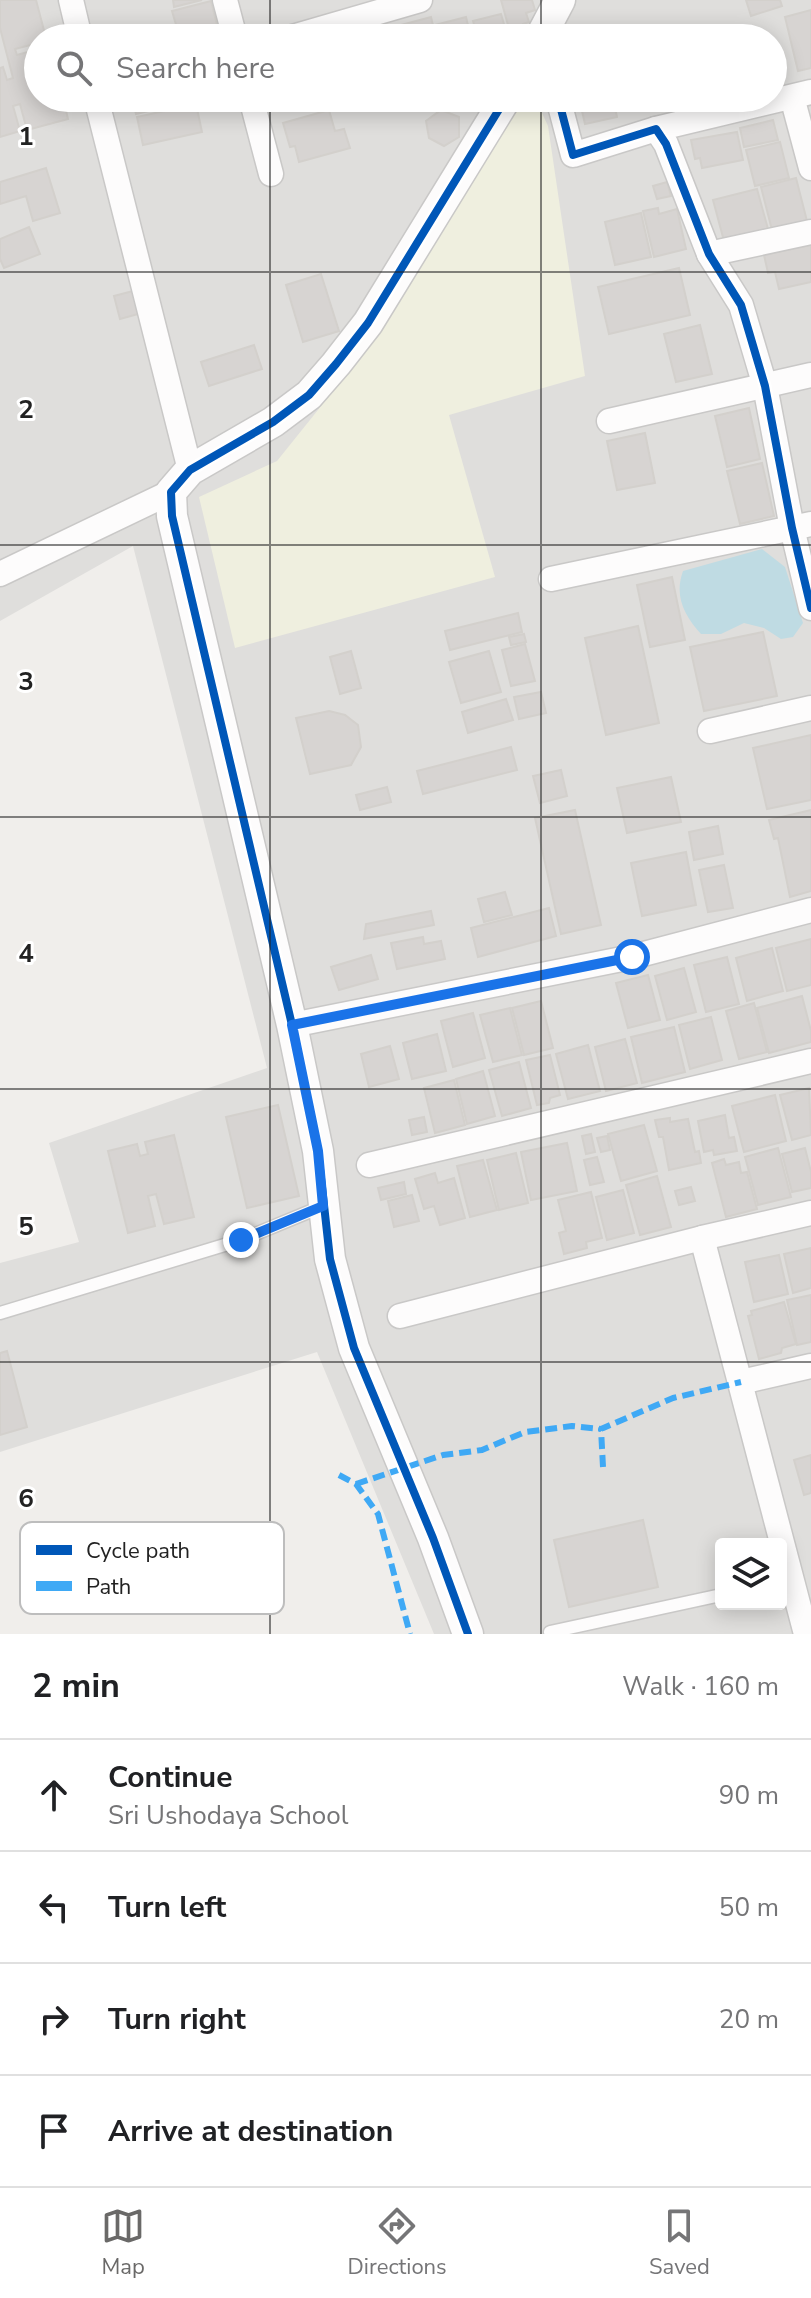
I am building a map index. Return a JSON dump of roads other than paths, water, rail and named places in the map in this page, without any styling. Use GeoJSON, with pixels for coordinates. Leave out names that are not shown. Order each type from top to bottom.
{"type":"FeatureCollection","features":[{"type":"Feature","properties":{"kind":"street"},"geometry":{"type":"LineString","coordinates":[[71,0],[77,24]]}},
{"type":"Feature","properties":{"kind":"street"},"geometry":{"type":"LineString","coordinates":[[225,0],[231,24]]}},
{"type":"Feature","properties":{"kind":"street"},"geometry":{"type":"LineString","coordinates":[[337,24],[420,0]]}},
{"type":"Feature","properties":{"kind":"street"},"geometry":{"type":"LineString","coordinates":[[547,24],[560,0]]}},
{"type":"Feature","properties":{"kind":"street"},"geometry":{"type":"LineString","coordinates":[[802,95],[811,168]]}},
{"type":"Feature","properties":{"kind":"street"},"geometry":{"type":"LineString","coordinates":[[99,112],[180,481],[172,516],[292,1025],[318,1151],[330,1259],[354,1348],[433,1538],[468,1634]]}},
{"type":"Feature","properties":{"kind":"street"},"geometry":{"type":"LineString","coordinates":[[255,112],[271,174]]}},
{"type":"Feature","properties":{"kind":"street"},"geometry":{"type":"LineString","coordinates":[[0,574],[180,481],[273,422],[309,395],[368,323],[497,112]]}},
{"type":"Feature","properties":{"kind":"street"},"geometry":{"type":"LineString","coordinates":[[562,112],[573,155],[656,129],[729,112]]}},
{"type":"Feature","properties":{"kind":"street"},"geometry":{"type":"LineString","coordinates":[[656,129],[666,144],[709,254],[741,305],[801,526],[811,608]]}},
{"type":"Feature","properties":{"kind":"street"},"geometry":{"type":"LineString","coordinates":[[709,254],[811,232]]}},
{"type":"Feature","properties":{"kind":"street"},"geometry":{"type":"LineString","coordinates":[[609,421],[811,375]]}},
{"type":"Feature","properties":{"kind":"street"},"geometry":{"type":"LineString","coordinates":[[551,579],[801,526]]}},
{"type":"Feature","properties":{"kind":"street"},"geometry":{"type":"LineString","coordinates":[[710,731],[811,708]]}},
{"type":"Feature","properties":{"kind":"street"},"geometry":{"type":"LineString","coordinates":[[292,1025],[632,957],[811,910]]}},
{"type":"Feature","properties":{"kind":"street"},"geometry":{"type":"LineString","coordinates":[[369,1165],[811,1061]]}},
{"type":"Feature","properties":{"kind":"street"},"geometry":{"type":"LineString","coordinates":[[400,1316],[811,1213]]}},
{"type":"Feature","properties":{"kind":"street"},"geometry":{"type":"LineString","coordinates":[[702,1238],[741,1382],[777,1538]]}},
{"type":"Feature","properties":{"kind":"street"},"geometry":{"type":"LineString","coordinates":[[741,1382],[811,1366]]}},
{"type":"Feature","properties":{"kind":"street"},"geometry":{"type":"LineString","coordinates":[[787,1581],[806,1634]]}},
{"type":"Feature","properties":{"kind":"lane"},"geometry":{"type":"LineString","coordinates":[[0,1313],[241,1240],[323,1206]]}},
{"type":"Feature","properties":{"kind":"lane"},"geometry":{"type":"LineString","coordinates":[[550,1632],[715,1596]]}},
{"type":"Feature","properties":{"kind":"water"},"geometry":{"type":"Polygon","coordinates":[[[762,549],[785,567],[803,623],[793,637],[781,639],[764,628],[744,623],[721,634],[701,634],[682,605],[680,580],[683,571],[762,549]]]}}]}
